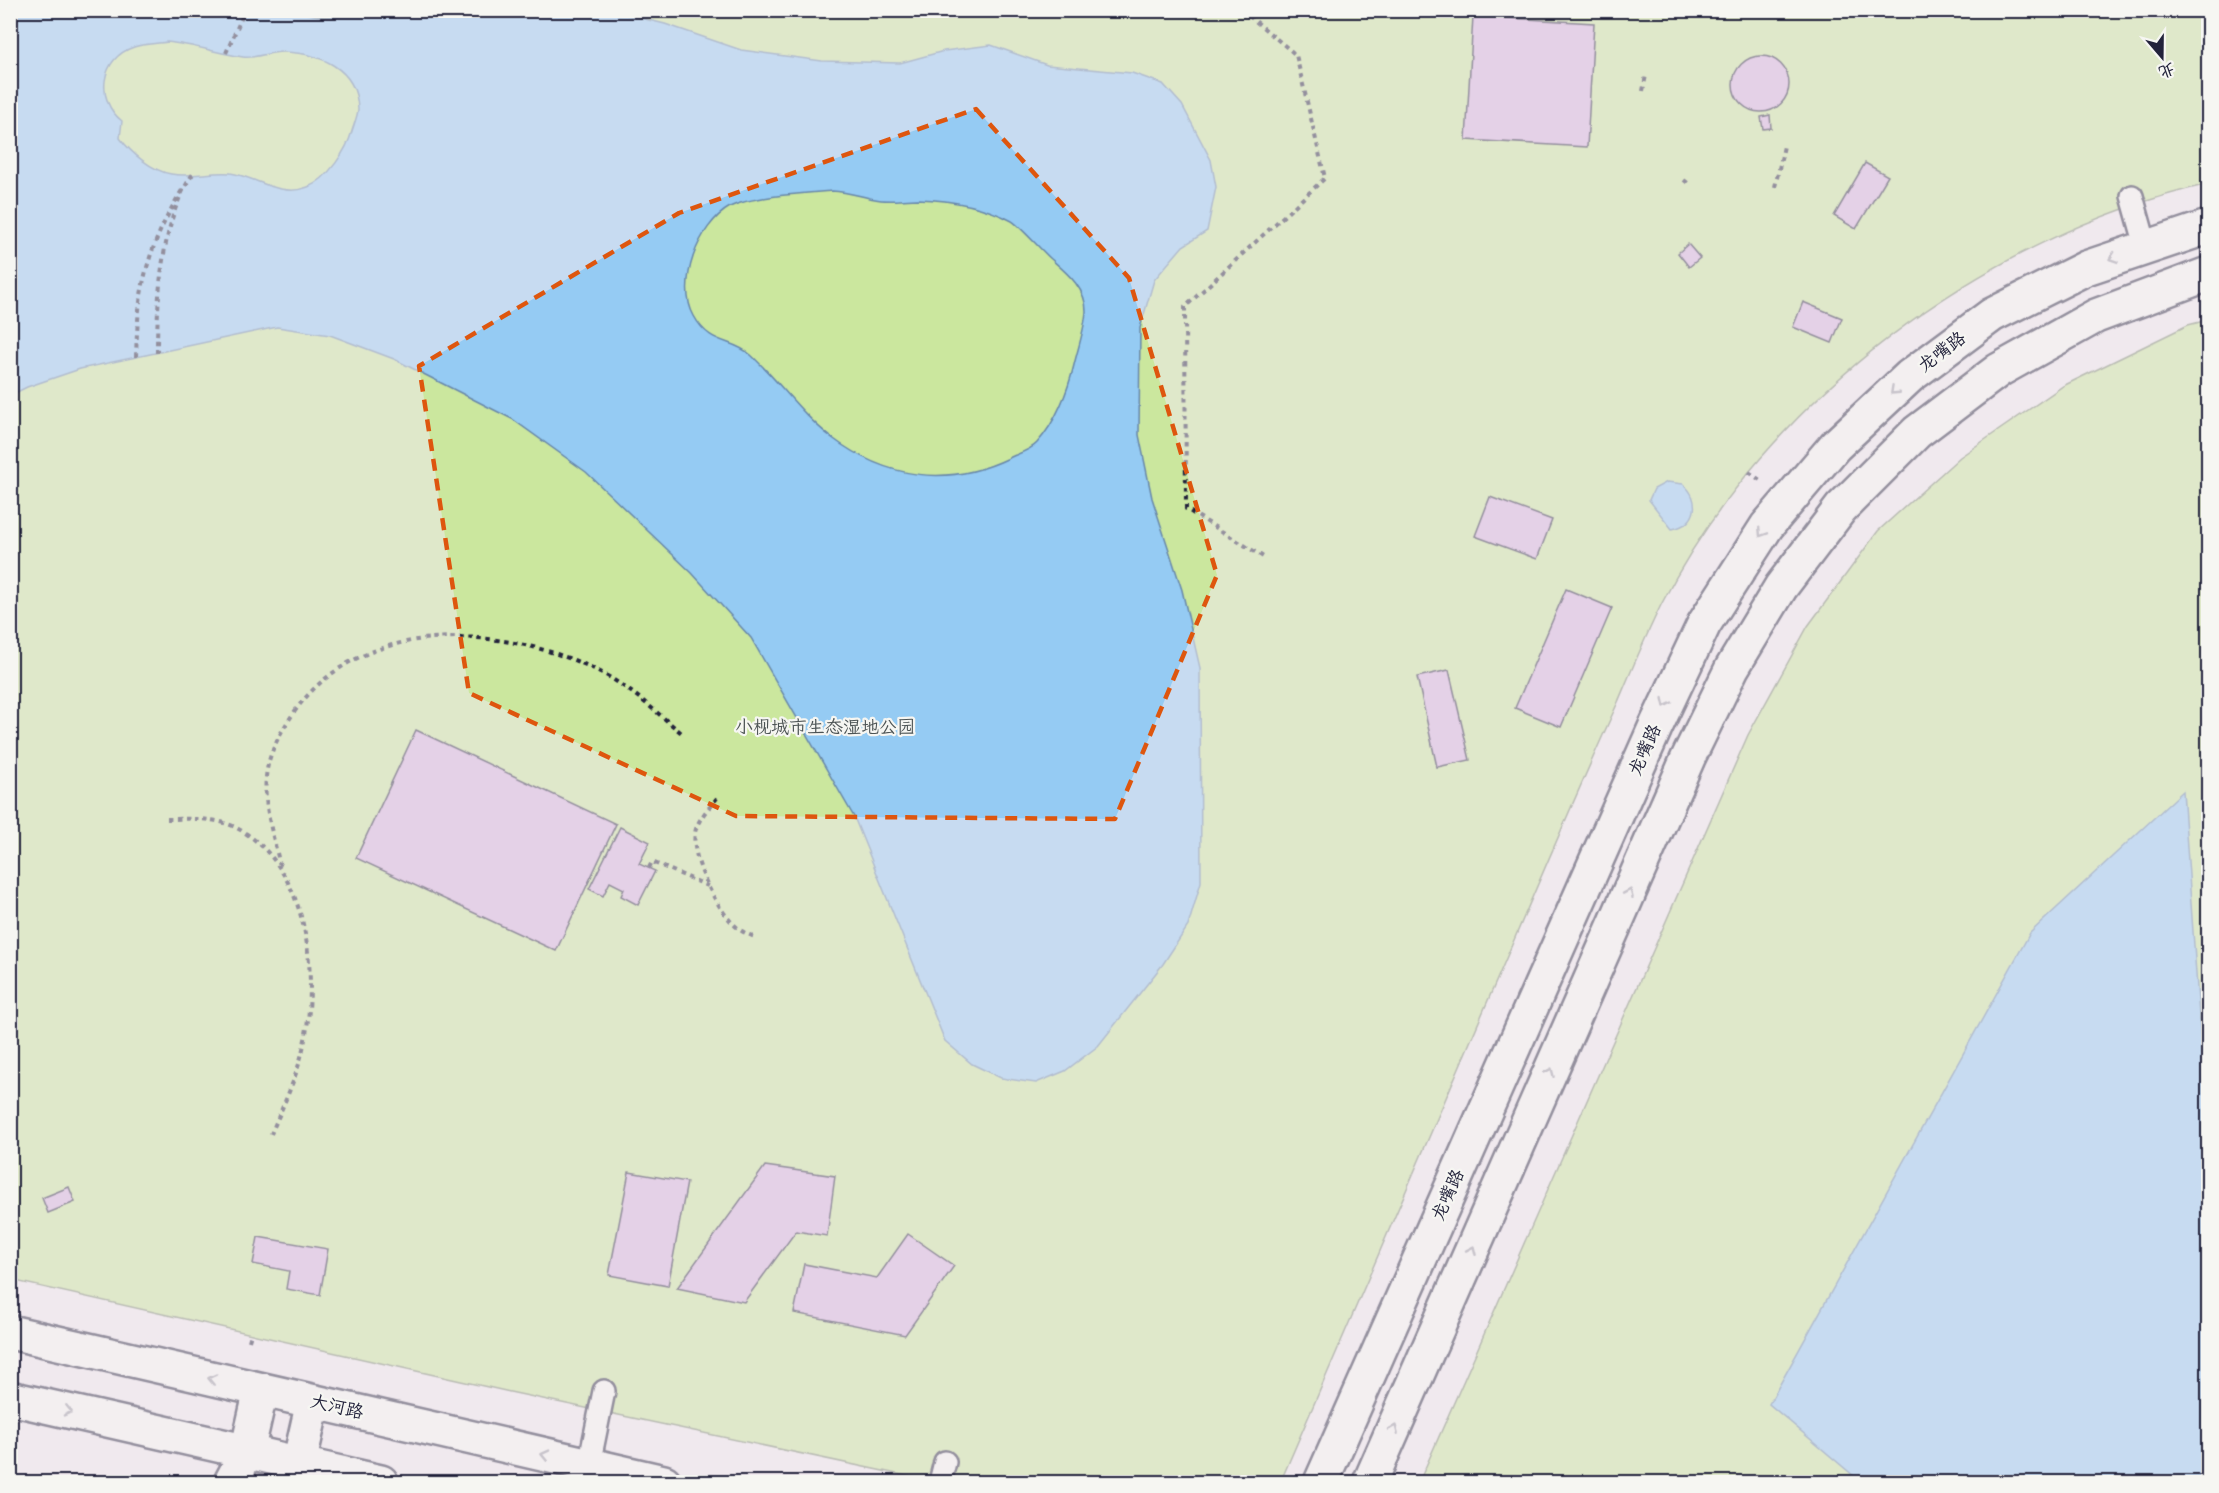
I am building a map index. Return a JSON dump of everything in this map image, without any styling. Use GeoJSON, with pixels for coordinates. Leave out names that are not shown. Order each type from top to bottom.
{"type":"FeatureCollection","features":[{"type":"Feature","properties":{"kind":"street","name":"龙嘴路"},"geometry":{"type":"LineString","coordinates":[[1321,1482],[1655,728],[1704,624],[1767,526],[1835,446],[1910,376],[1992,315],[2086,268],[2208,226]]}},
{"type":"Feature","properties":{"kind":"street"},"geometry":{"type":"LineString","coordinates":[[1370,1482],[1688,758],[1732,668],[1781,587],[1841,508],[1917,432],[1999,370],[2096,316],[2208,274]]}},
{"type":"Feature","properties":{"kind":"street","name":"大河路"},"geometry":{"type":"LineString","coordinates":[[10,1332],[664,1482]]}},
{"type":"Feature","properties":{"kind":"street"},"geometry":{"type":"LineString","coordinates":[[231,1482],[247,1452],[261,1390]]}},
{"type":"Feature","properties":{"kind":"street"},"geometry":{"type":"LineString","coordinates":[[10,1398],[247,1452],[294,1473],[381,1482]]}},
{"type":"Feature","properties":{"kind":"street"},"geometry":{"type":"LineString","coordinates":[[294,1473],[313,1402]]}},
{"type":"Feature","properties":{"kind":"lane"},"geometry":{"type":"LineString","coordinates":[[2132,196],[2146,246]]}},
{"type":"Feature","properties":{"kind":"lane"},"geometry":{"type":"LineString","coordinates":[[589,1465],[604,1391]]}},
{"type":"Feature","properties":{"kind":"path"},"geometry":{"type":"LineString","coordinates":[[226,53],[244,10]]}},
{"type":"Feature","properties":{"kind":"path"},"geometry":{"type":"LineString","coordinates":[[1242,10],[1296,55],[1324,178],[1185,307],[1186,509],[1265,558]]}},
{"type":"Feature","properties":{"kind":"path"},"geometry":{"type":"LineString","coordinates":[[1643,92],[1646,75]]}},
{"type":"Feature","properties":{"kind":"path"},"geometry":{"type":"LineString","coordinates":[[1775,188],[1784,146]]}},
{"type":"Feature","properties":{"kind":"path"},"geometry":{"type":"LineString","coordinates":[[136,357],[138,304],[147,262],[160,226],[193,174]]}},
{"type":"Feature","properties":{"kind":"path"},"geometry":{"type":"LineString","coordinates":[[1684,180],[1689,183]]}},
{"type":"Feature","properties":{"kind":"path"},"geometry":{"type":"LineString","coordinates":[[157,353],[159,278],[185,184]]}},
{"type":"Feature","properties":{"kind":"path"},"geometry":{"type":"LineString","coordinates":[[271,1134],[301,1057],[308,1024],[310,986],[308,950],[300,912],[280,867],[266,799],[266,777],[271,753],[284,727],[303,699],[327,677],[356,658],[390,644],[433,637],[486,638],[536,647],[581,663],[624,685],[684,735]]}},
{"type":"Feature","properties":{"kind":"path"},"geometry":{"type":"LineString","coordinates":[[717,798],[700,820],[694,834],[696,855],[708,886],[725,913],[739,929],[756,938]]}},
{"type":"Feature","properties":{"kind":"path"},"geometry":{"type":"LineString","coordinates":[[167,819],[210,820],[233,826],[258,841],[280,867]]}},
{"type":"Feature","properties":{"kind":"path"},"geometry":{"type":"LineString","coordinates":[[649,868],[652,862],[708,886]]}},
{"type":"Feature","properties":{"kind":"path"},"geometry":{"type":"LineString","coordinates":[[249,1341],[251,1334]]}},
{"type":"Feature","properties":{"kind":"highlighted area"},"geometry":{"type":"Polygon","coordinates":[[[976,109],[1129,278],[1217,575],[1115,819],[736,816],[469,693],[419,366],[679,213],[976,109]]]}},
{"type":"Feature","properties":{"kind":"green space","name":"小枧城市生态湿地公园"},"geometry":{"type":"Polygon","coordinates":[[[11,11],[2208,11],[2208,184],[2125,209],[2043,243],[1965,285],[1891,336],[1822,394],[1761,458],[1707,528],[1662,603],[1645,640],[1283,1476],[1270,1482],[935,1482],[510,1392],[11,1280],[11,11]]]}},
{"type":"Feature","properties":{"kind":"green space"},"geometry":{"type":"Polygon","coordinates":[[[2208,320],[2208,1482],[1419,1482],[1748,735],[1808,626],[1878,531],[1960,457],[2063,386],[2188,325],[2208,320]]]}},
{"type":"Feature","properties":{"kind":"water"},"geometry":{"type":"Polygon","coordinates":[[[13,10],[290,10],[324,17],[379,10],[612,11],[665,24],[741,50],[822,61],[900,63],[944,51],[991,45],[1047,65],[1132,73],[1163,84],[1182,105],[1211,160],[1216,187],[1207,231],[1183,246],[1154,280],[1140,328],[1139,435],[1152,498],[1182,590],[1200,668],[1201,882],[1188,926],[1163,964],[1098,1046],[1065,1071],[1036,1083],[1001,1078],[972,1064],[945,1041],[854,817],[751,638],[692,573],[586,472],[512,419],[394,359],[330,335],[277,327],[80,369],[27,387],[11,395],[11,13],[13,10]],[[167,42],[146,44],[123,52],[114,60],[105,80],[108,102],[113,112],[122,121],[120,138],[142,160],[156,169],[171,174],[230,173],[288,190],[308,187],[323,178],[336,163],[349,139],[358,109],[351,83],[334,66],[323,60],[297,53],[279,52],[243,57],[167,42]],[[832,191],[739,203],[730,207],[708,227],[693,256],[689,272],[689,303],[700,326],[714,337],[751,355],[799,407],[831,437],[873,462],[895,470],[917,474],[963,473],[986,467],[1024,452],[1034,445],[1050,426],[1068,385],[1086,311],[1079,288],[1015,223],[990,211],[942,201],[880,200],[832,191]]]}},
{"type":"Feature","properties":{"kind":"water"},"geometry":{"type":"Polygon","coordinates":[[[1667,482],[1683,484],[1693,497],[1694,504],[1692,517],[1681,527],[1672,529],[1649,500],[1654,489],[1667,482]]]}},
{"type":"Feature","properties":{"kind":"water"},"geometry":{"type":"Polygon","coordinates":[[[2183,791],[2202,1058],[2208,1057],[2208,1482],[1861,1482],[1769,1404],[2030,933],[2183,791]]]}},
{"type":"Feature","properties":{"kind":"building"},"geometry":{"type":"Polygon","coordinates":[[[1473,16],[1594,23],[1587,147],[1466,140],[1473,16]]]}},
{"type":"Feature","properties":{"kind":"building"},"geometry":{"type":"Polygon","coordinates":[[[1761,56],[1772,58],[1781,64],[1787,73],[1789,84],[1787,95],[1781,104],[1772,110],[1761,112],[1750,110],[1741,104],[1735,95],[1733,84],[1735,73],[1741,64],[1750,58],[1761,56]]]}},
{"type":"Feature","properties":{"kind":"building"},"geometry":{"type":"Polygon","coordinates":[[[1770,115],[1771,128],[1763,129],[1761,117],[1770,115]]]}},
{"type":"Feature","properties":{"kind":"building"},"geometry":{"type":"Polygon","coordinates":[[[1865,163],[1888,176],[1856,229],[1834,216],[1865,163]]]}},
{"type":"Feature","properties":{"kind":"building"},"geometry":{"type":"Polygon","coordinates":[[[1688,244],[1700,258],[1689,267],[1678,253],[1688,244]]]}},
{"type":"Feature","properties":{"kind":"building"},"geometry":{"type":"Polygon","coordinates":[[[1803,302],[1842,318],[1832,343],[1793,327],[1803,302]]]}},
{"type":"Feature","properties":{"kind":"building"},"geometry":{"type":"Polygon","coordinates":[[[1490,497],[1552,520],[1537,559],[1475,536],[1490,497]]]}},
{"type":"Feature","properties":{"kind":"building"},"geometry":{"type":"Polygon","coordinates":[[[1566,589],[1612,608],[1561,727],[1515,708],[1566,589]]]}},
{"type":"Feature","properties":{"kind":"building"},"geometry":{"type":"Polygon","coordinates":[[[1449,670],[1470,760],[1437,767],[1417,677],[1449,670]]]}},
{"type":"Feature","properties":{"kind":"building"},"geometry":{"type":"Polygon","coordinates":[[[416,730],[616,824],[556,951],[356,858],[416,730]]]}},
{"type":"Feature","properties":{"kind":"building"},"geometry":{"type":"Polygon","coordinates":[[[620,827],[650,842],[639,864],[655,871],[638,905],[621,896],[624,889],[610,882],[603,896],[589,889],[620,827]]]}},
{"type":"Feature","properties":{"kind":"building"},"geometry":{"type":"Polygon","coordinates":[[[765,1166],[835,1176],[827,1236],[796,1231],[744,1302],[677,1288],[765,1166]]]}},
{"type":"Feature","properties":{"kind":"building"},"geometry":{"type":"Polygon","coordinates":[[[629,1172],[687,1182],[668,1286],[609,1275],[629,1172]]]}},
{"type":"Feature","properties":{"kind":"building"},"geometry":{"type":"Polygon","coordinates":[[[69,1187],[75,1202],[48,1213],[42,1198],[69,1187]]]}},
{"type":"Feature","properties":{"kind":"building"},"geometry":{"type":"Polygon","coordinates":[[[908,1234],[954,1266],[905,1335],[794,1313],[804,1264],[877,1278],[908,1234]]]}},
{"type":"Feature","properties":{"kind":"building"},"geometry":{"type":"Polygon","coordinates":[[[258,1237],[328,1249],[320,1295],[286,1289],[289,1271],[253,1264],[258,1237]]]}}]}
